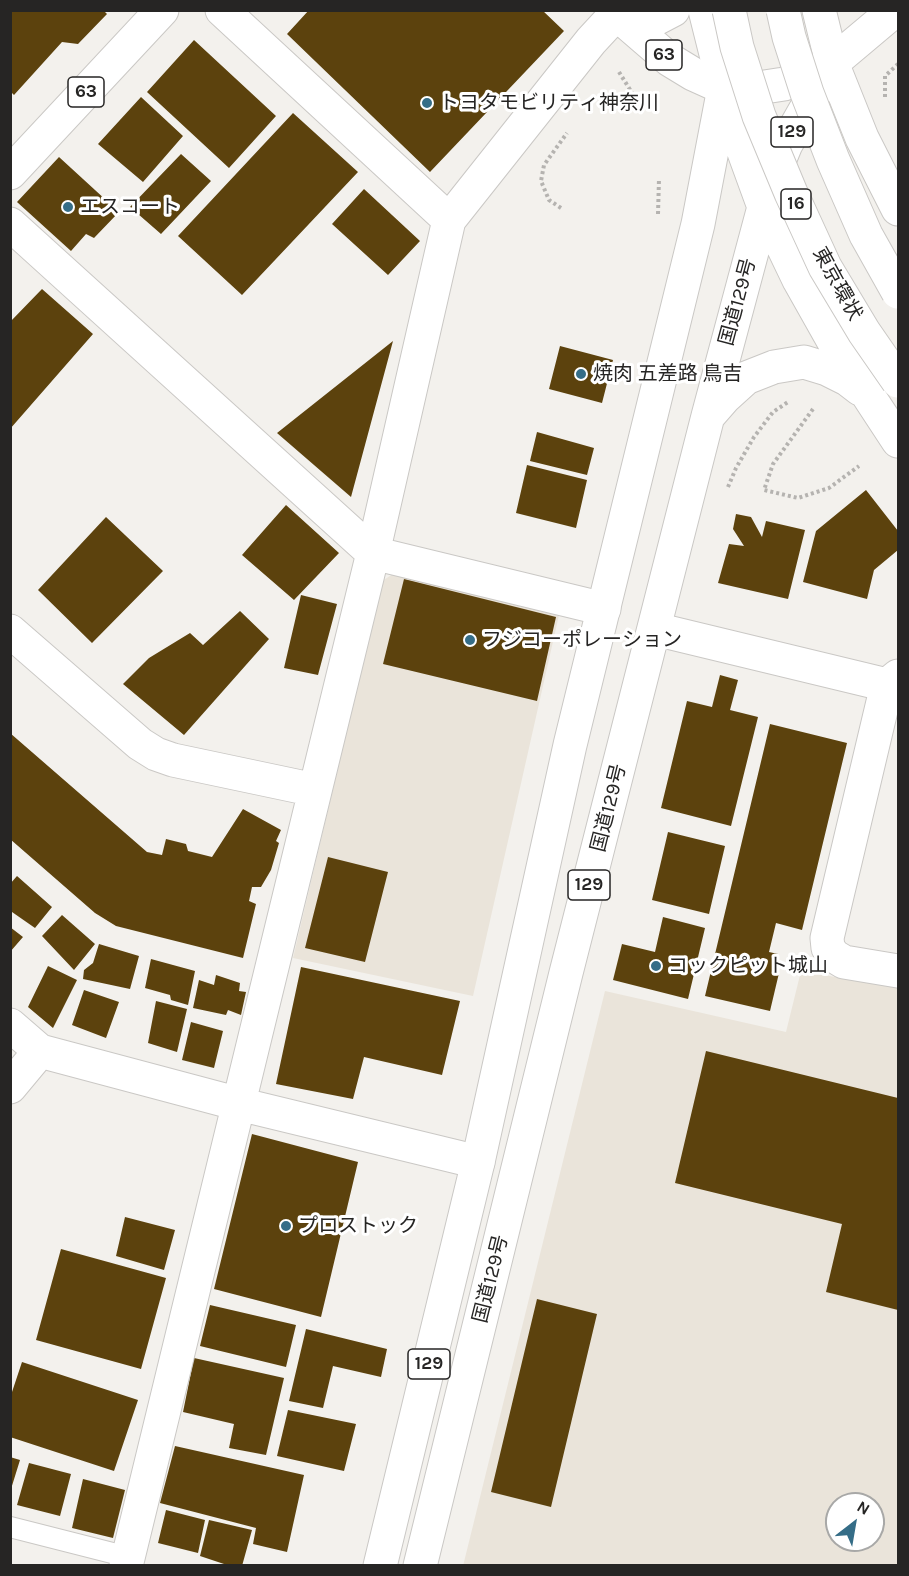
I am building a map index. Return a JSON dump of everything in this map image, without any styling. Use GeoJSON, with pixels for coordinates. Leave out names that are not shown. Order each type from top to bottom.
{"type":"FeatureCollection","features":[{"type":"Feature","properties":{"kind":"main road","name":"63"},"geometry":{"type":"LineString","coordinates":[[10,173],[162,10]]}},
{"type":"Feature","properties":{"kind":"main road"},"geometry":{"type":"LineString","coordinates":[[222,10],[449,220]]}},
{"type":"Feature","properties":{"kind":"main road"},"geometry":{"type":"LineString","coordinates":[[127,1561],[373,553],[449,220],[614,13],[632,22],[652,21],[673,10]]}},
{"type":"Feature","properties":{"kind":"main road"},"geometry":{"type":"LineString","coordinates":[[705,10],[741,147],[764,207],[799,280],[839,351],[898,441]]}},
{"type":"Feature","properties":{"kind":"main road","name":"東京環状"},"geometry":{"type":"LineString","coordinates":[[729,10],[737,47],[759,116],[791,193],[825,267],[864,332],[898,381]]}},
{"type":"Feature","properties":{"kind":"main road"},"geometry":{"type":"LineString","coordinates":[[783,10],[807,93],[833,160],[866,235],[898,292]]}},
{"type":"Feature","properties":{"kind":"main road"},"geometry":{"type":"LineString","coordinates":[[819,10],[832,63],[862,138],[898,208]]}},
{"type":"Feature","properties":{"kind":"main road"},"geometry":{"type":"LineString","coordinates":[[698,224],[741,147],[755,130],[895,10]]}},
{"type":"Feature","properties":{"kind":"main road","name":"63"},"geometry":{"type":"LineString","coordinates":[[614,13],[670,60],[693,74],[724,88],[759,88],[784,84],[812,74],[832,63]]}},
{"type":"Feature","properties":{"kind":"main road","name":"国道129号"},"geometry":{"type":"LineString","coordinates":[[420,1566],[566,973],[770,183],[786,144],[832,63]]}},
{"type":"Feature","properties":{"kind":"main road","name":"国道129号"},"geometry":{"type":"LineString","coordinates":[[380,1566],[478,1162],[570,745],[698,224],[724,88]]}},
{"type":"Feature","properties":{"kind":"main road"},"geometry":{"type":"LineString","coordinates":[[10,225],[373,553],[604,609]]}},
{"type":"Feature","properties":{"kind":"main road"},"geometry":{"type":"LineString","coordinates":[[708,416],[746,378],[774,367],[804,362],[837,374],[868,396]]}},
{"type":"Feature","properties":{"kind":"main road"},"geometry":{"type":"LineString","coordinates":[[655,629],[893,680],[826,938],[828,948],[834,956],[844,962],[898,971]]}},
{"type":"Feature","properties":{"kind":"main road"},"geometry":{"type":"LineString","coordinates":[[10,631],[140,744],[156,754],[202,767],[315,790]]}},
{"type":"Feature","properties":{"kind":"main road"},"geometry":{"type":"LineString","coordinates":[[10,1025],[40,1051],[239,1104],[478,1162]]}},
{"type":"Feature","properties":{"kind":"main road"},"geometry":{"type":"LineString","coordinates":[[10,1087],[40,1051]]}},
{"type":"Feature","properties":{"kind":"lane"},"geometry":{"type":"LineString","coordinates":[[10,1527],[127,1561]]}},
{"type":"Feature","properties":{"kind":"path"},"geometry":{"type":"LineString","coordinates":[[619,72],[644,112]]}},
{"type":"Feature","properties":{"kind":"path"},"geometry":{"type":"LineString","coordinates":[[561,208],[549,200],[541,181],[544,165],[567,133]]}},
{"type":"Feature","properties":{"kind":"path"},"geometry":{"type":"LineString","coordinates":[[658,214],[659,179]]}},
{"type":"Feature","properties":{"kind":"path"},"geometry":{"type":"LineString","coordinates":[[727,491],[736,468],[754,437],[773,412],[793,399]]}},
{"type":"Feature","properties":{"kind":"path"},"geometry":{"type":"LineString","coordinates":[[813,409],[772,464],[764,490],[798,498],[829,489],[859,466]]}},
{"type":"Feature","properties":{"kind":"shaded area"},"geometry":{"type":"Polygon","coordinates":[[[393,574],[559,615],[473,996],[293,958],[382,581],[393,574]]]}},
{"type":"Feature","properties":{"kind":"shaded area"},"geometry":{"type":"Polygon","coordinates":[[[801,971],[898,988],[898,1565],[463,1566],[605,991],[786,1032],[801,971]]]}},
{"type":"Feature","properties":{"kind":"building"},"geometry":{"type":"Polygon","coordinates":[[[10,10],[103,10],[107,14],[78,44],[62,42],[14,95],[10,91],[10,10]]]}},
{"type":"Feature","properties":{"kind":"building","name":"トヨタモビリティ神奈川"},"geometry":{"type":"Polygon","coordinates":[[[309,10],[542,10],[564,31],[430,172],[287,34],[309,10]]]}},
{"type":"Feature","properties":{"kind":"building"},"geometry":{"type":"Polygon","coordinates":[[[194,40],[276,116],[229,168],[147,92],[194,40]]]}},
{"type":"Feature","properties":{"kind":"building"},"geometry":{"type":"Polygon","coordinates":[[[141,97],[183,136],[143,182],[98,144],[141,97]]]}},
{"type":"Feature","properties":{"kind":"building"},"geometry":{"type":"Polygon","coordinates":[[[293,113],[358,172],[242,295],[178,236],[293,113]]]}},
{"type":"Feature","properties":{"kind":"building"},"geometry":{"type":"Polygon","coordinates":[[[181,154],[211,181],[161,234],[130,207],[181,154]]]}},
{"type":"Feature","properties":{"kind":"building","name":"エスコート"},"geometry":{"type":"Polygon","coordinates":[[[59,157],[119,212],[94,238],[86,234],[71,251],[17,202],[59,157]]]}},
{"type":"Feature","properties":{"kind":"building"},"geometry":{"type":"Polygon","coordinates":[[[364,189],[420,241],[388,275],[332,224],[364,189]]]}},
{"type":"Feature","properties":{"kind":"building"},"geometry":{"type":"Polygon","coordinates":[[[42,289],[93,334],[10,429],[10,322],[42,289]]]}},
{"type":"Feature","properties":{"kind":"building"},"geometry":{"type":"Polygon","coordinates":[[[393,341],[351,497],[277,433],[393,341]]]}},
{"type":"Feature","properties":{"kind":"building","name":"焼肉 五差路 鳥吉"},"geometry":{"type":"Polygon","coordinates":[[[560,346],[613,360],[602,403],[549,389],[560,346]]]}},
{"type":"Feature","properties":{"kind":"building"},"geometry":{"type":"Polygon","coordinates":[[[537,432],[594,448],[587,475],[530,461],[537,432]]]}},
{"type":"Feature","properties":{"kind":"building"},"geometry":{"type":"Polygon","coordinates":[[[527,465],[587,480],[576,528],[516,513],[527,465]]]}},
{"type":"Feature","properties":{"kind":"building"},"geometry":{"type":"Polygon","coordinates":[[[866,490],[898,531],[898,550],[874,570],[867,599],[803,582],[816,531],[866,490]]]}},
{"type":"Feature","properties":{"kind":"building"},"geometry":{"type":"Polygon","coordinates":[[[286,505],[339,553],[294,600],[242,555],[286,505]]]}},
{"type":"Feature","properties":{"kind":"building"},"geometry":{"type":"Polygon","coordinates":[[[736,514],[751,517],[762,537],[766,521],[805,530],[788,599],[718,583],[729,544],[744,546],[733,529],[736,514]]]}},
{"type":"Feature","properties":{"kind":"building"},"geometry":{"type":"Polygon","coordinates":[[[106,517],[163,571],[92,643],[38,590],[106,517]]]}},
{"type":"Feature","properties":{"kind":"building","name":"フジコーポレーション"},"geometry":{"type":"Polygon","coordinates":[[[404,579],[556,617],[537,701],[383,664],[404,579]]]}},
{"type":"Feature","properties":{"kind":"building"},"geometry":{"type":"Polygon","coordinates":[[[301,595],[337,604],[318,675],[284,668],[301,595]]]}},
{"type":"Feature","properties":{"kind":"building"},"geometry":{"type":"Polygon","coordinates":[[[240,611],[269,639],[184,735],[123,684],[149,658],[190,633],[203,645],[240,611]]]}},
{"type":"Feature","properties":{"kind":"building"},"geometry":{"type":"Polygon","coordinates":[[[720,675],[738,680],[730,710],[758,717],[731,826],[661,808],[687,701],[712,707],[720,675]]]}},
{"type":"Feature","properties":{"kind":"building"},"geometry":{"type":"Polygon","coordinates":[[[770,724],[847,743],[802,930],[776,923],[769,952],[778,954],[774,972],[779,973],[770,1011],[705,996],[770,724]]]}},
{"type":"Feature","properties":{"kind":"building"},"geometry":{"type":"Polygon","coordinates":[[[10,733],[147,852],[162,855],[166,839],[186,844],[188,851],[212,857],[243,809],[281,830],[276,841],[279,843],[271,870],[261,887],[252,887],[249,901],[256,904],[243,958],[116,926],[95,913],[10,839],[10,733]]]}},
{"type":"Feature","properties":{"kind":"building"},"geometry":{"type":"Polygon","coordinates":[[[668,832],[725,846],[709,914],[652,900],[668,832]]]}},
{"type":"Feature","properties":{"kind":"building"},"geometry":{"type":"Polygon","coordinates":[[[328,857],[388,872],[365,962],[305,948],[328,857]]]}},
{"type":"Feature","properties":{"kind":"building"},"geometry":{"type":"Polygon","coordinates":[[[17,876],[52,907],[35,928],[10,912],[10,884],[17,876]]]}},
{"type":"Feature","properties":{"kind":"building"},"geometry":{"type":"Polygon","coordinates":[[[62,915],[95,944],[74,970],[42,936],[62,915]]]}},
{"type":"Feature","properties":{"kind":"building","name":"コックピット城山"},"geometry":{"type":"Polygon","coordinates":[[[663,917],[705,928],[688,999],[613,980],[622,944],[655,952],[663,917]]]}},
{"type":"Feature","properties":{"kind":"building"},"geometry":{"type":"Polygon","coordinates":[[[10,927],[23,937],[10,952],[10,927]]]}},
{"type":"Feature","properties":{"kind":"building"},"geometry":{"type":"Polygon","coordinates":[[[99,944],[139,956],[130,989],[83,979],[84,970],[93,963],[99,944]]]}},
{"type":"Feature","properties":{"kind":"building"},"geometry":{"type":"Polygon","coordinates":[[[151,959],[195,971],[188,1005],[171,1000],[170,995],[145,988],[151,959]]]}},
{"type":"Feature","properties":{"kind":"building"},"geometry":{"type":"Polygon","coordinates":[[[48,966],[77,980],[53,1028],[28,1007],[48,966]]]}},
{"type":"Feature","properties":{"kind":"building"},"geometry":{"type":"Polygon","coordinates":[[[301,967],[460,1001],[442,1075],[364,1057],[353,1099],[276,1084],[301,967]]]}},
{"type":"Feature","properties":{"kind":"building"},"geometry":{"type":"Polygon","coordinates":[[[216,975],[240,983],[239,991],[246,992],[241,1015],[228,1010],[226,1015],[193,1008],[199,980],[214,985],[216,975]]]}},
{"type":"Feature","properties":{"kind":"building"},"geometry":{"type":"Polygon","coordinates":[[[84,990],[119,1002],[106,1038],[72,1025],[84,990]]]}},
{"type":"Feature","properties":{"kind":"building"},"geometry":{"type":"Polygon","coordinates":[[[156,1001],[187,1009],[177,1052],[148,1043],[156,1001]]]}},
{"type":"Feature","properties":{"kind":"building"},"geometry":{"type":"Polygon","coordinates":[[[191,1022],[223,1031],[214,1068],[182,1060],[191,1022]]]}},
{"type":"Feature","properties":{"kind":"building"},"geometry":{"type":"Polygon","coordinates":[[[706,1051],[898,1098],[898,1310],[826,1292],[842,1224],[675,1183],[706,1051]]]}},
{"type":"Feature","properties":{"kind":"building","name":"プロストック"},"geometry":{"type":"Polygon","coordinates":[[[252,1134],[358,1162],[321,1317],[214,1289],[252,1134]]]}},
{"type":"Feature","properties":{"kind":"building"},"geometry":{"type":"Polygon","coordinates":[[[125,1217],[175,1230],[164,1270],[116,1256],[125,1217]]]}},
{"type":"Feature","properties":{"kind":"building"},"geometry":{"type":"Polygon","coordinates":[[[61,1249],[166,1278],[141,1369],[36,1340],[61,1249]]]}},
{"type":"Feature","properties":{"kind":"building"},"geometry":{"type":"Polygon","coordinates":[[[537,1299],[597,1314],[551,1507],[491,1492],[537,1299]]]}},
{"type":"Feature","properties":{"kind":"building"},"geometry":{"type":"Polygon","coordinates":[[[210,1305],[296,1325],[286,1367],[200,1346],[210,1305]]]}},
{"type":"Feature","properties":{"kind":"building"},"geometry":{"type":"Polygon","coordinates":[[[306,1329],[387,1349],[381,1377],[333,1366],[323,1408],[289,1401],[306,1329]]]}},
{"type":"Feature","properties":{"kind":"building"},"geometry":{"type":"Polygon","coordinates":[[[194,1358],[284,1378],[266,1455],[229,1448],[234,1424],[183,1412],[194,1358]]]}},
{"type":"Feature","properties":{"kind":"building"},"geometry":{"type":"Polygon","coordinates":[[[22,1362],[138,1400],[114,1471],[10,1437],[10,1398],[22,1362]]]}},
{"type":"Feature","properties":{"kind":"building"},"geometry":{"type":"Polygon","coordinates":[[[288,1410],[356,1424],[344,1471],[277,1456],[288,1410]]]}},
{"type":"Feature","properties":{"kind":"building"},"geometry":{"type":"Polygon","coordinates":[[[175,1446],[304,1475],[287,1552],[253,1544],[256,1528],[160,1503],[175,1446]]]}},
{"type":"Feature","properties":{"kind":"building"},"geometry":{"type":"Polygon","coordinates":[[[10,1457],[20,1460],[11,1489],[10,1489],[10,1457]]]}},
{"type":"Feature","properties":{"kind":"building"},"geometry":{"type":"Polygon","coordinates":[[[29,1463],[71,1474],[60,1516],[17,1505],[29,1463]]]}},
{"type":"Feature","properties":{"kind":"building"},"geometry":{"type":"Polygon","coordinates":[[[83,1479],[125,1490],[113,1538],[72,1528],[83,1479]]]}},
{"type":"Feature","properties":{"kind":"building"},"geometry":{"type":"Polygon","coordinates":[[[166,1510],[205,1520],[198,1553],[158,1543],[166,1510]]]}},
{"type":"Feature","properties":{"kind":"building"},"geometry":{"type":"Polygon","coordinates":[[[209,1520],[252,1530],[242,1566],[230,1566],[200,1556],[209,1520]]]}},
{"type":"Feature","properties":{"kind":"place","name":"トヨタモビリティ神奈川"},"geometry":{"type":"Point","coordinates":[427,103]}},
{"type":"Feature","properties":{"kind":"place","name":"エスコート"},"geometry":{"type":"Point","coordinates":[68,207]}},
{"type":"Feature","properties":{"kind":"place","name":"焼肉 五差路 鳥吉"},"geometry":{"type":"Point","coordinates":[581,374]}},
{"type":"Feature","properties":{"kind":"place","name":"フジコーポレーション"},"geometry":{"type":"Point","coordinates":[470,640]}},
{"type":"Feature","properties":{"kind":"place","name":"コックピット城山"},"geometry":{"type":"Point","coordinates":[656,966]}},
{"type":"Feature","properties":{"kind":"place","name":"プロストック"},"geometry":{"type":"Point","coordinates":[286,1226]}}]}
